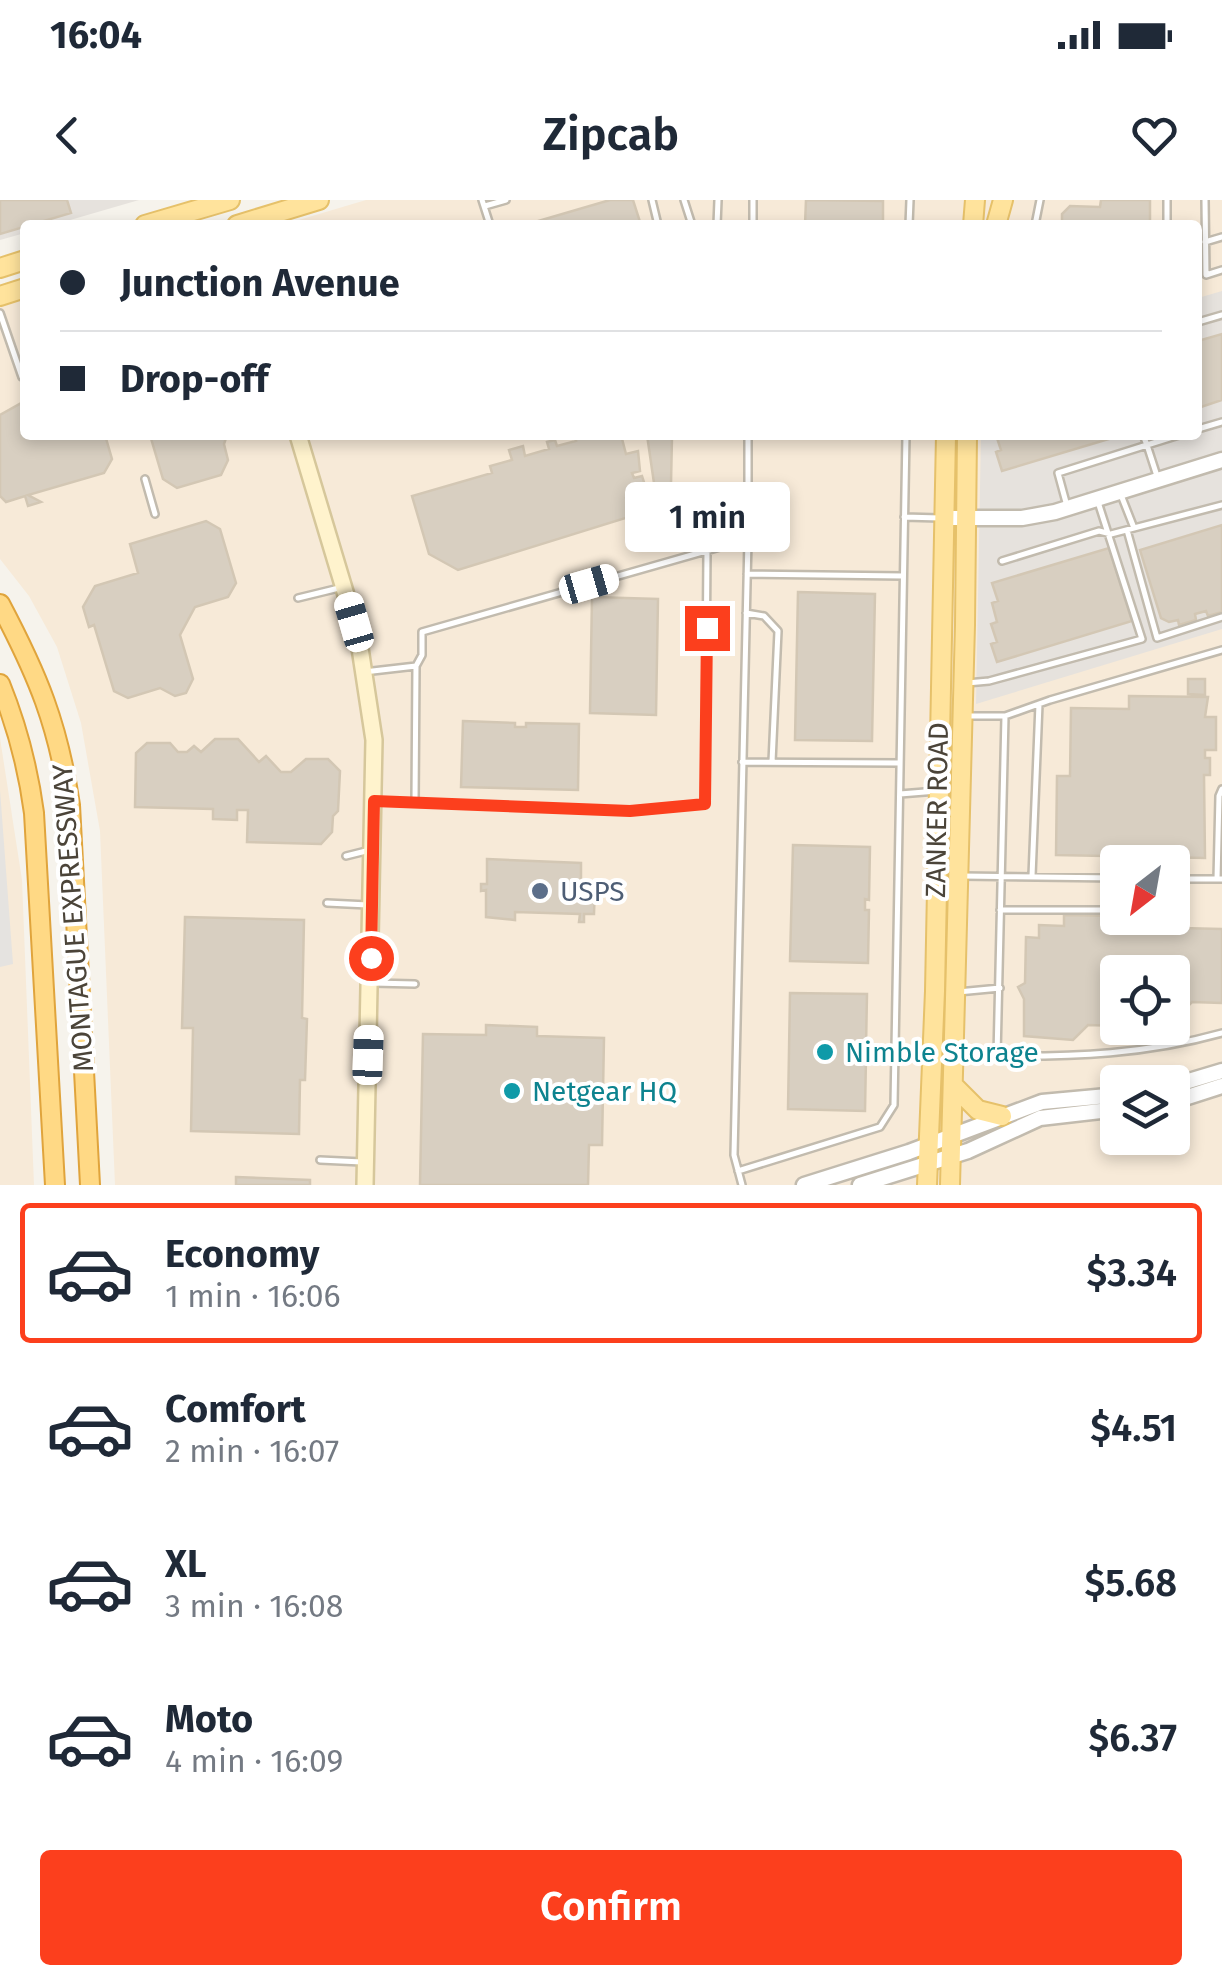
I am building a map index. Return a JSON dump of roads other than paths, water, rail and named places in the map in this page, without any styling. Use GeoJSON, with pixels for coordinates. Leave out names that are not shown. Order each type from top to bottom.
{"type":"FeatureCollection","features":[{"type":"Feature","properties":{"kind":"highway","name":"MONTAGUE EXPRESSWAY"},"geometry":{"type":"LineString","coordinates":[[0,604],[33,666],[64,762],[70,806],[90,1185]]}},
{"type":"Feature","properties":{"kind":"highway","name":"MONTAGUE EXPRESSWAY"},"geometry":{"type":"LineString","coordinates":[[0,684],[13,716],[34,813],[55,1185]]}},
{"type":"Feature","properties":{"kind":"main road"},"geometry":{"type":"LineString","coordinates":[[162,220],[231,200]]}},
{"type":"Feature","properties":{"kind":"main road"},"geometry":{"type":"LineString","coordinates":[[254,220],[320,200]]}},
{"type":"Feature","properties":{"kind":"main road"},"geometry":{"type":"LineString","coordinates":[[300,440],[358,635],[374,740],[365,1185]]}},
{"type":"Feature","properties":{"kind":"main road","name":"ZANKER ROAD"},"geometry":{"type":"LineString","coordinates":[[927,1185],[946,440]]}},
{"type":"Feature","properties":{"kind":"main road","name":"ZANKER ROAD"},"geometry":{"type":"LineString","coordinates":[[950,1185],[967,440]]}},
{"type":"Feature","properties":{"kind":"main road"},"geometry":{"type":"LineString","coordinates":[[953,1085],[978,1110],[1002,1116]]}},
{"type":"Feature","properties":{"kind":"street"},"geometry":{"type":"LineString","coordinates":[[943,518],[1022,518],[1068,508],[1222,460]]}},
{"type":"Feature","properties":{"kind":"street"},"geometry":{"type":"LineString","coordinates":[[1190,1081],[1222,1072]]}},
{"type":"Feature","properties":{"kind":"street"},"geometry":{"type":"LineString","coordinates":[[1190,1096],[1222,1086]]}},
{"type":"Feature","properties":{"kind":"street"},"geometry":{"type":"LineString","coordinates":[[804,1185],[1042,1102],[1100,1097]]}},
{"type":"Feature","properties":{"kind":"street"},"geometry":{"type":"LineString","coordinates":[[860,1185],[950,1158],[1040,1118],[1100,1113]]}},
{"type":"Feature","properties":{"kind":"lane"},"geometry":{"type":"LineString","coordinates":[[483,203],[506,200]]}},
{"type":"Feature","properties":{"kind":"lane"},"geometry":{"type":"LineString","coordinates":[[1205,200],[1206,275],[1222,270]]}},
{"type":"Feature","properties":{"kind":"lane"},"geometry":{"type":"LineString","coordinates":[[1205,242],[1222,237]]}},
{"type":"Feature","properties":{"kind":"lane"},"geometry":{"type":"LineString","coordinates":[[0,313],[20,371]]}},
{"type":"Feature","properties":{"kind":"lane"},"geometry":{"type":"LineString","coordinates":[[742,1185],[734,1155],[748,440]]}},
{"type":"Feature","properties":{"kind":"lane"},"geometry":{"type":"LineString","coordinates":[[738,1171],[880,1127],[894,1105],[906,440]]}},
{"type":"Feature","properties":{"kind":"lane"},"geometry":{"type":"LineString","coordinates":[[1144,440],[1158,480]]}},
{"type":"Feature","properties":{"kind":"lane"},"geometry":{"type":"LineString","coordinates":[[1068,508],[1058,473],[1162,440]]}},
{"type":"Feature","properties":{"kind":"lane"},"geometry":{"type":"LineString","coordinates":[[146,479],[155,514]]}},
{"type":"Feature","properties":{"kind":"lane"},"geometry":{"type":"LineString","coordinates":[[1120,492],[1157,638],[1222,617]]}},
{"type":"Feature","properties":{"kind":"lane"},"geometry":{"type":"LineString","coordinates":[[964,683],[990,681],[1142,638],[1097,499]]}},
{"type":"Feature","properties":{"kind":"lane"},"geometry":{"type":"LineString","coordinates":[[1002,561],[1099,531],[1110,534],[1222,504]]}},
{"type":"Feature","properties":{"kind":"lane"},"geometry":{"type":"LineString","coordinates":[[904,516],[943,518]]}},
{"type":"Feature","properties":{"kind":"lane"},"geometry":{"type":"LineString","coordinates":[[415,803],[416,666],[422,656],[422,632],[748,539]]}},
{"type":"Feature","properties":{"kind":"lane"},"geometry":{"type":"LineString","coordinates":[[374,801],[630,811],[705,804],[707,550]]}},
{"type":"Feature","properties":{"kind":"lane"},"geometry":{"type":"LineString","coordinates":[[747,574],[903,576]]}},
{"type":"Feature","properties":{"kind":"lane"},"geometry":{"type":"LineString","coordinates":[[298,598],[344,586]]}},
{"type":"Feature","properties":{"kind":"lane"},"geometry":{"type":"LineString","coordinates":[[746,613],[764,616],[778,631],[772,762]]}},
{"type":"Feature","properties":{"kind":"lane"},"geometry":{"type":"LineString","coordinates":[[963,716],[1005,716],[1222,650],[1222,660]]}},
{"type":"Feature","properties":{"kind":"lane"},"geometry":{"type":"LineString","coordinates":[[364,672],[416,666]]}},
{"type":"Feature","properties":{"kind":"lane"},"geometry":{"type":"LineString","coordinates":[[1032,876],[1039,704]]}},
{"type":"Feature","properties":{"kind":"lane"},"geometry":{"type":"LineString","coordinates":[[1005,716],[997,1056],[1116,1054],[1153,1050],[1222,1033]]}},
{"type":"Feature","properties":{"kind":"lane"},"geometry":{"type":"LineString","coordinates":[[742,762],[900,762]]}},
{"type":"Feature","properties":{"kind":"lane"},"geometry":{"type":"LineString","coordinates":[[1190,878],[1219,879],[1222,790]]}},
{"type":"Feature","properties":{"kind":"lane"},"geometry":{"type":"LineString","coordinates":[[900,794],[937,792]]}},
{"type":"Feature","properties":{"kind":"lane"},"geometry":{"type":"LineString","coordinates":[[346,856],[373,849]]}},
{"type":"Feature","properties":{"kind":"lane"},"geometry":{"type":"LineString","coordinates":[[958,876],[1100,878]]}},
{"type":"Feature","properties":{"kind":"lane"},"geometry":{"type":"LineString","coordinates":[[326,903],[372,905]]}},
{"type":"Feature","properties":{"kind":"lane"},"geometry":{"type":"LineString","coordinates":[[1000,910],[1100,910]]}},
{"type":"Feature","properties":{"kind":"lane"},"geometry":{"type":"LineString","coordinates":[[370,983],[414,984]]}},
{"type":"Feature","properties":{"kind":"lane"},"geometry":{"type":"LineString","coordinates":[[956,992],[1000,988]]}},
{"type":"Feature","properties":{"kind":"lane"},"geometry":{"type":"LineString","coordinates":[[320,1160],[366,1162]]}},
{"type":"Feature","properties":{"kind":"place","name":"USPS"},"geometry":{"type":"Point","coordinates":[540,891]}},
{"type":"Feature","properties":{"kind":"place","name":"Nimble Storage"},"geometry":{"type":"Point","coordinates":[825,1052]}},
{"type":"Feature","properties":{"kind":"place","name":"Netgear HQ"},"geometry":{"type":"Point","coordinates":[512,1091]}}]}
